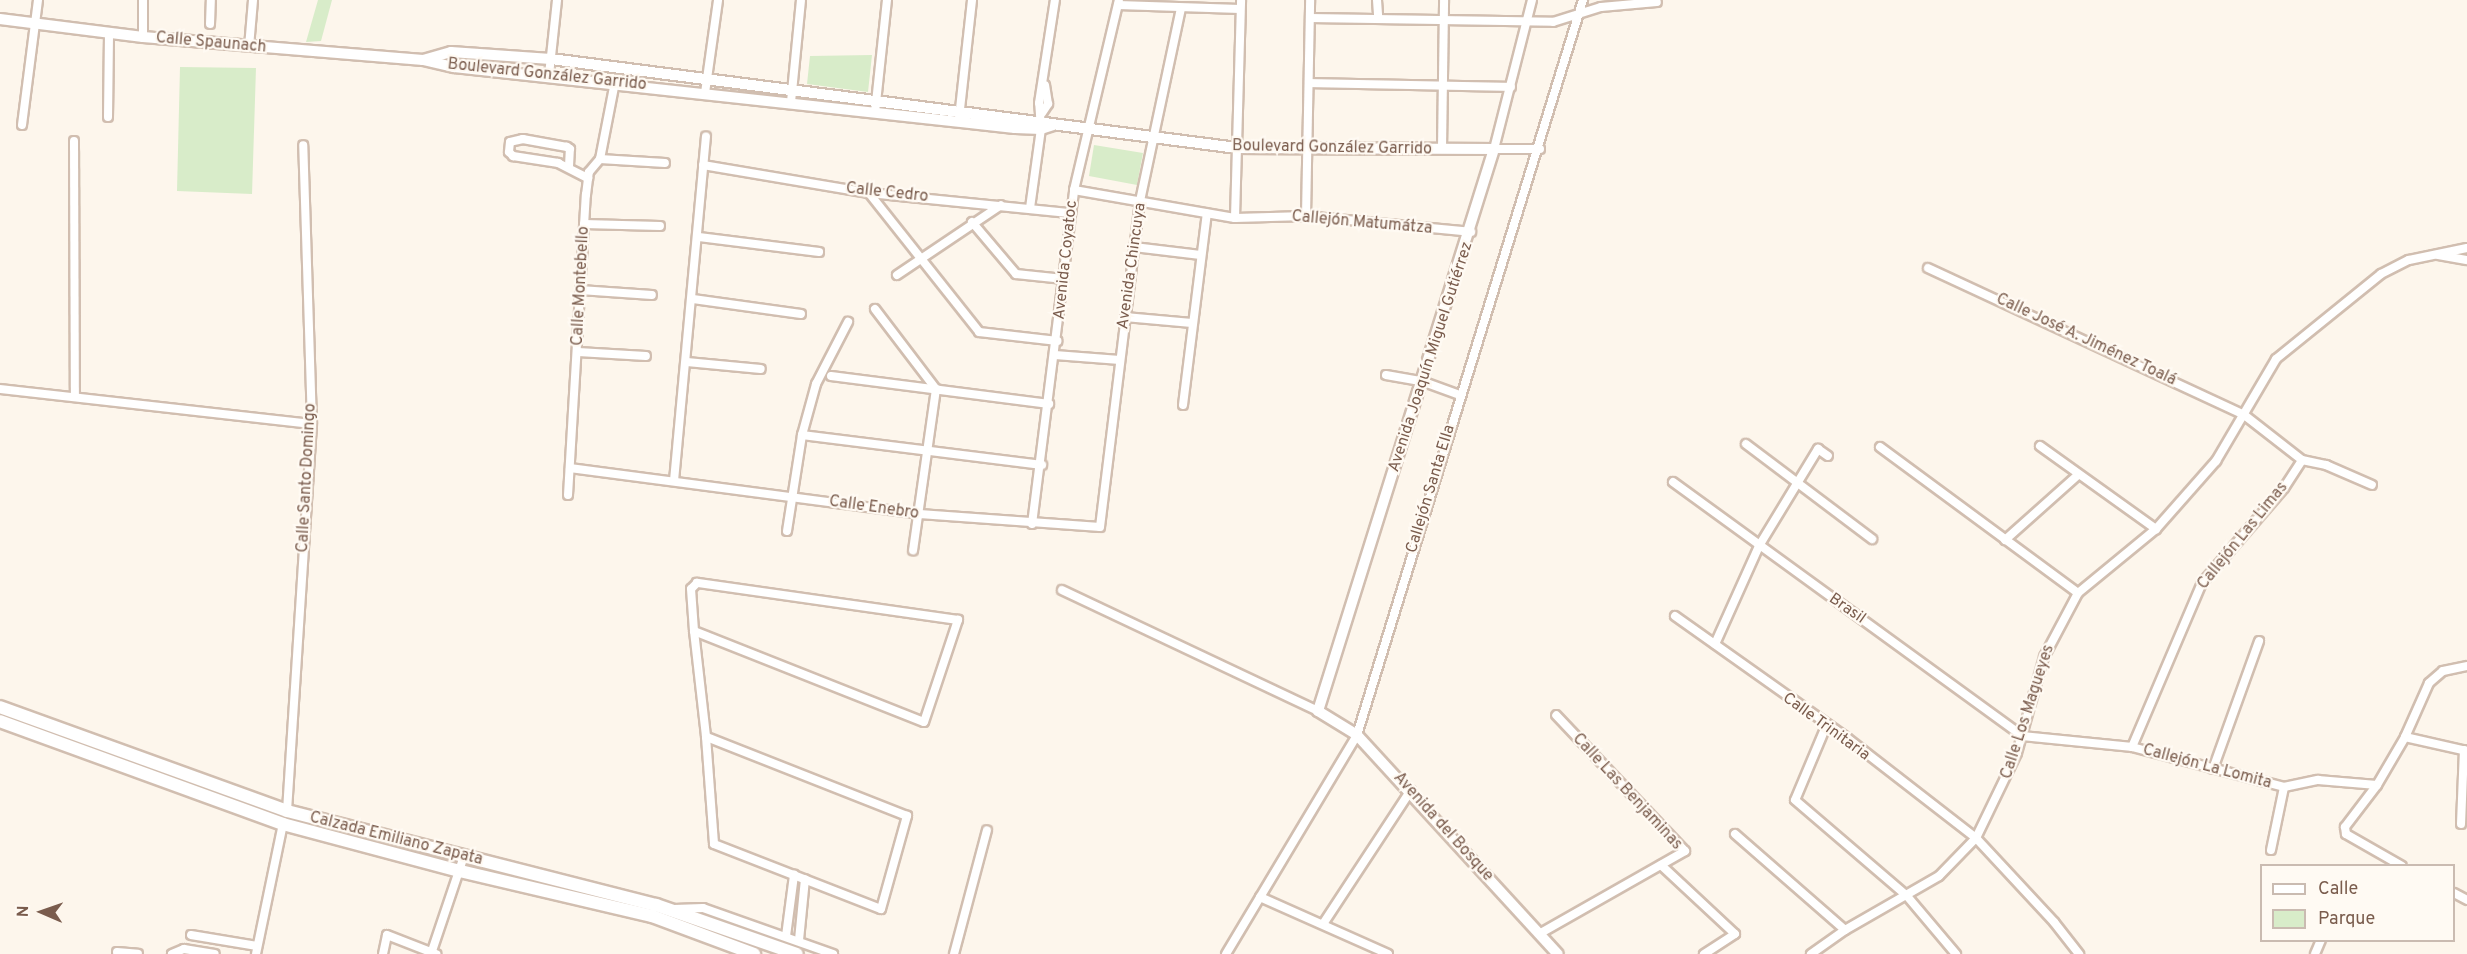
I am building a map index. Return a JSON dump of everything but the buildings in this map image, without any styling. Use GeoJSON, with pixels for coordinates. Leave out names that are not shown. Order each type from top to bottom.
{"type":"FeatureCollection","features":[{"type":"Feature","properties":{"kind":"main road","name":"Calzada Emiliano Zapata"},"geometry":{"type":"LineString","coordinates":[[0,707],[186,781],[283,824],[460,871],[652,916],[754,954]]}},
{"type":"Feature","properties":{"kind":"main road","name":"Calzada Emiliano Zapata"},"geometry":{"type":"LineString","coordinates":[[0,721],[287,811],[670,909],[797,954]]}},
{"type":"Feature","properties":{"kind":"street"},"geometry":{"type":"LineString","coordinates":[[22,125],[38,0]]}},
{"type":"Feature","properties":{"kind":"street"},"geometry":{"type":"LineString","coordinates":[[143,0],[143,37]]}},
{"type":"Feature","properties":{"kind":"street"},"geometry":{"type":"LineString","coordinates":[[210,24],[211,0]]}},
{"type":"Feature","properties":{"kind":"street"},"geometry":{"type":"LineString","coordinates":[[249,47],[254,0]]}},
{"type":"Feature","properties":{"kind":"street"},"geometry":{"type":"LineString","coordinates":[[549,75],[557,0]]}},
{"type":"Feature","properties":{"kind":"street"},"geometry":{"type":"LineString","coordinates":[[705,93],[718,0]]}},
{"type":"Feature","properties":{"kind":"street"},"geometry":{"type":"LineString","coordinates":[[791,102],[801,0]]}},
{"type":"Feature","properties":{"kind":"street"},"geometry":{"type":"LineString","coordinates":[[876,106],[886,0]]}},
{"type":"Feature","properties":{"kind":"street"},"geometry":{"type":"LineString","coordinates":[[959,116],[972,0]]}},
{"type":"Feature","properties":{"kind":"street"},"geometry":{"type":"LineString","coordinates":[[1030,208],[1041,121],[1048,104],[1045,84],[1055,0]]}},
{"type":"Feature","properties":{"kind":"street"},"geometry":{"type":"LineString","coordinates":[[1306,216],[1310,150],[1310,0]]}},
{"type":"Feature","properties":{"kind":"street"},"geometry":{"type":"LineString","coordinates":[[1377,0],[1378,16]]}},
{"type":"Feature","properties":{"kind":"street"},"geometry":{"type":"LineString","coordinates":[[1442,149],[1444,0]]}},
{"type":"Feature","properties":{"kind":"street","name":"Avenida Joaquín Miguel Gutiérrez"},"geometry":{"type":"LineString","coordinates":[[1318,711],[1471,232],[1512,87],[1532,0]]}},
{"type":"Feature","properties":{"kind":"street","name":"Callejón Santa Ella"},"geometry":{"type":"LineString","coordinates":[[1226,954],[1357,735],[1460,395],[1540,149],[1583,0]]}},
{"type":"Feature","properties":{"kind":"street"},"geometry":{"type":"LineString","coordinates":[[1310,18],[1378,16],[1553,22],[1581,13],[1657,2]]}},
{"type":"Feature","properties":{"kind":"street"},"geometry":{"type":"LineString","coordinates":[[1118,3],[1181,8],[1240,5],[1234,218]]}},
{"type":"Feature","properties":{"kind":"street","name":"Avenida Coyatoc"},"geometry":{"type":"LineString","coordinates":[[1032,524],[1042,465],[1074,190],[1091,130],[1118,3]]}},
{"type":"Feature","properties":{"kind":"street","name":"Avenida Chincuya"},"geometry":{"type":"LineString","coordinates":[[1100,527],[1140,201],[1181,8]]}},
{"type":"Feature","properties":{"kind":"street","name":"Calle Spaunach"},"geometry":{"type":"LineString","coordinates":[[0,19],[143,37],[423,60]]}},
{"type":"Feature","properties":{"kind":"street"},"geometry":{"type":"LineString","coordinates":[[108,117],[109,33]]}},
{"type":"Feature","properties":{"kind":"street","name":"Boulevard González Garrido"},"geometry":{"type":"LineString","coordinates":[[423,60],[451,52],[551,59],[792,90],[876,106],[959,116],[1041,121],[1053,125],[1237,148],[1540,149]]}},
{"type":"Feature","properties":{"kind":"street","name":"Boulevard González Garrido"},"geometry":{"type":"LineString","coordinates":[[423,60],[454,68],[549,75],[791,102],[876,106]]}},
{"type":"Feature","properties":{"kind":"street","name":"Calle Montebello"},"geometry":{"type":"LineString","coordinates":[[568,495],[588,178],[600,159],[615,82]]}},
{"type":"Feature","properties":{"kind":"street"},"geometry":{"type":"LineString","coordinates":[[1310,83],[1512,87]]}},
{"type":"Feature","properties":{"kind":"street"},"geometry":{"type":"LineString","coordinates":[[674,481],[699,237],[706,136]]}},
{"type":"Feature","properties":{"kind":"street"},"geometry":{"type":"LineString","coordinates":[[569,166],[519,158],[509,152],[510,142],[516,140],[567,147],[570,149],[569,166],[572,172],[588,178]]}},
{"type":"Feature","properties":{"kind":"street"},"geometry":{"type":"LineString","coordinates":[[74,141],[75,396]]}},
{"type":"Feature","properties":{"kind":"street","name":"Calle Santo Domingo"},"geometry":{"type":"LineString","coordinates":[[287,811],[312,424],[303,145]]}},
{"type":"Feature","properties":{"kind":"street"},"geometry":{"type":"LineString","coordinates":[[600,159],[665,163]]}},
{"type":"Feature","properties":{"kind":"street","name":"Calle Cedro"},"geometry":{"type":"LineString","coordinates":[[703,165],[869,193],[1001,204],[1071,213]]}},
{"type":"Feature","properties":{"kind":"street","name":"Callejón Matumátza"},"geometry":{"type":"LineString","coordinates":[[1074,190],[1234,218],[1306,216],[1471,232]]}},
{"type":"Feature","properties":{"kind":"street"},"geometry":{"type":"LineString","coordinates":[[869,193],[979,333],[1057,341]]}},
{"type":"Feature","properties":{"kind":"street"},"geometry":{"type":"LineString","coordinates":[[897,275],[1001,204]]}},
{"type":"Feature","properties":{"kind":"street"},"geometry":{"type":"LineString","coordinates":[[1183,405],[1207,213]]}},
{"type":"Feature","properties":{"kind":"street"},"geometry":{"type":"LineString","coordinates":[[972,222],[1016,274],[1065,279]]}},
{"type":"Feature","properties":{"kind":"street"},"geometry":{"type":"LineString","coordinates":[[584,224],[660,226]]}},
{"type":"Feature","properties":{"kind":"street"},"geometry":{"type":"LineString","coordinates":[[699,237],[819,252]]}},
{"type":"Feature","properties":{"kind":"street"},"geometry":{"type":"LineString","coordinates":[[1134,248],[1201,255]]}},
{"type":"Feature","properties":{"kind":"street","name":"Calle Los Magueyes"},"geometry":{"type":"LineString","coordinates":[[1811,954],[1845,930],[1940,876],[1976,838],[2022,736],[2044,657],[2078,593],[2156,529],[2216,461],[2276,359],[2298,338],[2380,274],[2431,253],[2467,248]]}},
{"type":"Feature","properties":{"kind":"street"},"geometry":{"type":"LineString","coordinates":[[2431,253],[2467,260]]}},
{"type":"Feature","properties":{"kind":"street","name":"Calle José A. Jiménez Toalá"},"geometry":{"type":"LineString","coordinates":[[1928,268],[2243,414],[2302,460]]}},
{"type":"Feature","properties":{"kind":"street"},"geometry":{"type":"LineString","coordinates":[[580,290],[652,295]]}},
{"type":"Feature","properties":{"kind":"street"},"geometry":{"type":"LineString","coordinates":[[693,299],[801,314]]}},
{"type":"Feature","properties":{"kind":"street"},"geometry":{"type":"LineString","coordinates":[[875,309],[936,389],[920,514],[913,550]]}},
{"type":"Feature","properties":{"kind":"street"},"geometry":{"type":"LineString","coordinates":[[1125,317],[1192,322]]}},
{"type":"Feature","properties":{"kind":"street"},"geometry":{"type":"LineString","coordinates":[[787,531],[790,497],[802,435],[816,384],[848,322]]}},
{"type":"Feature","properties":{"kind":"street"},"geometry":{"type":"LineString","coordinates":[[578,352],[646,356]]}},
{"type":"Feature","properties":{"kind":"street"},"geometry":{"type":"LineString","coordinates":[[1055,355],[1120,360]]}},
{"type":"Feature","properties":{"kind":"street"},"geometry":{"type":"LineString","coordinates":[[687,362],[761,369]]}},
{"type":"Feature","properties":{"kind":"street"},"geometry":{"type":"LineString","coordinates":[[1386,375],[1424,382],[1460,395]]}},
{"type":"Feature","properties":{"kind":"street"},"geometry":{"type":"LineString","coordinates":[[831,376],[1049,404]]}},
{"type":"Feature","properties":{"kind":"street"},"geometry":{"type":"LineString","coordinates":[[0,389],[312,424]]}},
{"type":"Feature","properties":{"kind":"street"},"geometry":{"type":"LineString","coordinates":[[802,435],[1042,465]]}},
{"type":"Feature","properties":{"kind":"street"},"geometry":{"type":"LineString","coordinates":[[1746,444],[1872,539]]}},
{"type":"Feature","properties":{"kind":"street"},"geometry":{"type":"LineString","coordinates":[[2040,446],[2156,529]]}},
{"type":"Feature","properties":{"kind":"street"},"geometry":{"type":"LineString","coordinates":[[1880,447],[2078,593]]}},
{"type":"Feature","properties":{"kind":"street"},"geometry":{"type":"LineString","coordinates":[[1715,644],[1759,546],[1797,482],[1818,449],[1828,456]]}},
{"type":"Feature","properties":{"kind":"street"},"geometry":{"type":"LineString","coordinates":[[2302,460],[2326,465],[2372,484]]}},
{"type":"Feature","properties":{"kind":"street","name":"Callejón Las Limas"},"geometry":{"type":"LineString","coordinates":[[2132,747],[2202,583],[2254,525],[2302,460]]}},
{"type":"Feature","properties":{"kind":"street","name":"Calle Enebro"},"geometry":{"type":"LineString","coordinates":[[570,468],[920,514],[1032,524],[1100,527]]}},
{"type":"Feature","properties":{"kind":"street"},"geometry":{"type":"LineString","coordinates":[[2005,540],[2078,475]]}},
{"type":"Feature","properties":{"kind":"street","name":"Brasil"},"geometry":{"type":"LineString","coordinates":[[1673,482],[2022,736]]}},
{"type":"Feature","properties":{"kind":"street"},"geometry":{"type":"LineString","coordinates":[[694,631],[924,722],[958,620],[697,583],[691,589],[694,631],[706,737],[714,844],[881,909],[907,816],[706,737]]}},
{"type":"Feature","properties":{"kind":"street"},"geometry":{"type":"LineString","coordinates":[[1062,590],[1318,711]]}},
{"type":"Feature","properties":{"kind":"street","name":"Calle Trinitaria"},"geometry":{"type":"LineString","coordinates":[[1675,616],[1827,724],[1976,838],[2055,922],[2079,954]]}},
{"type":"Feature","properties":{"kind":"street"},"geometry":{"type":"LineString","coordinates":[[2213,769],[2259,641]]}},
{"type":"Feature","properties":{"kind":"street"},"geometry":{"type":"LineString","coordinates":[[2398,864],[2346,834],[2345,827],[2377,785],[2405,737],[2428,683],[2443,671],[2467,666]]}},
{"type":"Feature","properties":{"kind":"street","name":"Avenida del Bosque"},"geometry":{"type":"LineString","coordinates":[[1318,711],[1357,735],[1411,790],[1558,954]]}},
{"type":"Feature","properties":{"kind":"street","name":"Calle Las Benjaminas"},"geometry":{"type":"LineString","coordinates":[[1539,934],[1685,851],[1556,715]]}},
{"type":"Feature","properties":{"kind":"street"},"geometry":{"type":"LineString","coordinates":[[1827,724],[1795,800],[1907,896],[1956,954]]}},
{"type":"Feature","properties":{"kind":"street","name":"Callejón La Lomita"},"geometry":{"type":"LineString","coordinates":[[2022,736],[2132,747],[2284,787],[2318,780],[2377,785]]}},
{"type":"Feature","properties":{"kind":"street"},"geometry":{"type":"LineString","coordinates":[[2405,737],[2466,750],[2461,824]]}},
{"type":"Feature","properties":{"kind":"street"},"geometry":{"type":"LineString","coordinates":[[2271,850],[2284,787]]}},
{"type":"Feature","properties":{"kind":"street"},"geometry":{"type":"LineString","coordinates":[[1323,924],[1411,790]]}},
{"type":"Feature","properties":{"kind":"street"},"geometry":{"type":"LineString","coordinates":[[191,935],[256,950],[283,824]]}},
{"type":"Feature","properties":{"kind":"street"},"geometry":{"type":"LineString","coordinates":[[954,954],[987,830]]}},
{"type":"Feature","properties":{"kind":"street"},"geometry":{"type":"LineString","coordinates":[[1735,834],[1845,930]]}},
{"type":"Feature","properties":{"kind":"street"},"geometry":{"type":"LineString","coordinates":[[383,954],[387,935],[434,953],[464,856]]}},
{"type":"Feature","properties":{"kind":"street"},"geometry":{"type":"LineString","coordinates":[[1661,864],[1735,934],[1704,954]]}},
{"type":"Feature","properties":{"kind":"street"},"geometry":{"type":"LineString","coordinates":[[786,936],[794,875]]}},
{"type":"Feature","properties":{"kind":"street"},"geometry":{"type":"LineString","coordinates":[[799,940],[805,879]]}},
{"type":"Feature","properties":{"kind":"street"},"geometry":{"type":"LineString","coordinates":[[1260,897],[1388,954]]}},
{"type":"Feature","properties":{"kind":"street"},"geometry":{"type":"LineString","coordinates":[[670,909],[703,908],[799,940],[833,954]]}},
{"type":"Feature","properties":{"kind":"street"},"geometry":{"type":"LineString","coordinates":[[172,954],[184,949],[215,954]]}},
{"type":"Feature","properties":{"kind":"street"},"geometry":{"type":"LineString","coordinates":[[117,952],[138,954]]}},
{"type":"Feature","properties":{"kind":"green space"},"geometry":{"type":"Polygon","coordinates":[[[318,0],[332,0],[321,41],[306,42],[318,0]]]}},
{"type":"Feature","properties":{"kind":"green space"},"geometry":{"type":"Polygon","coordinates":[[[872,55],[868,92],[807,84],[810,56],[872,55]]]}},
{"type":"Feature","properties":{"kind":"green space"},"geometry":{"type":"Polygon","coordinates":[[[180,67],[256,68],[252,194],[177,191],[180,67]]]}},
{"type":"Feature","properties":{"kind":"green space"},"geometry":{"type":"Polygon","coordinates":[[[1094,145],[1143,153],[1137,185],[1089,176],[1094,145]]]}}]}
